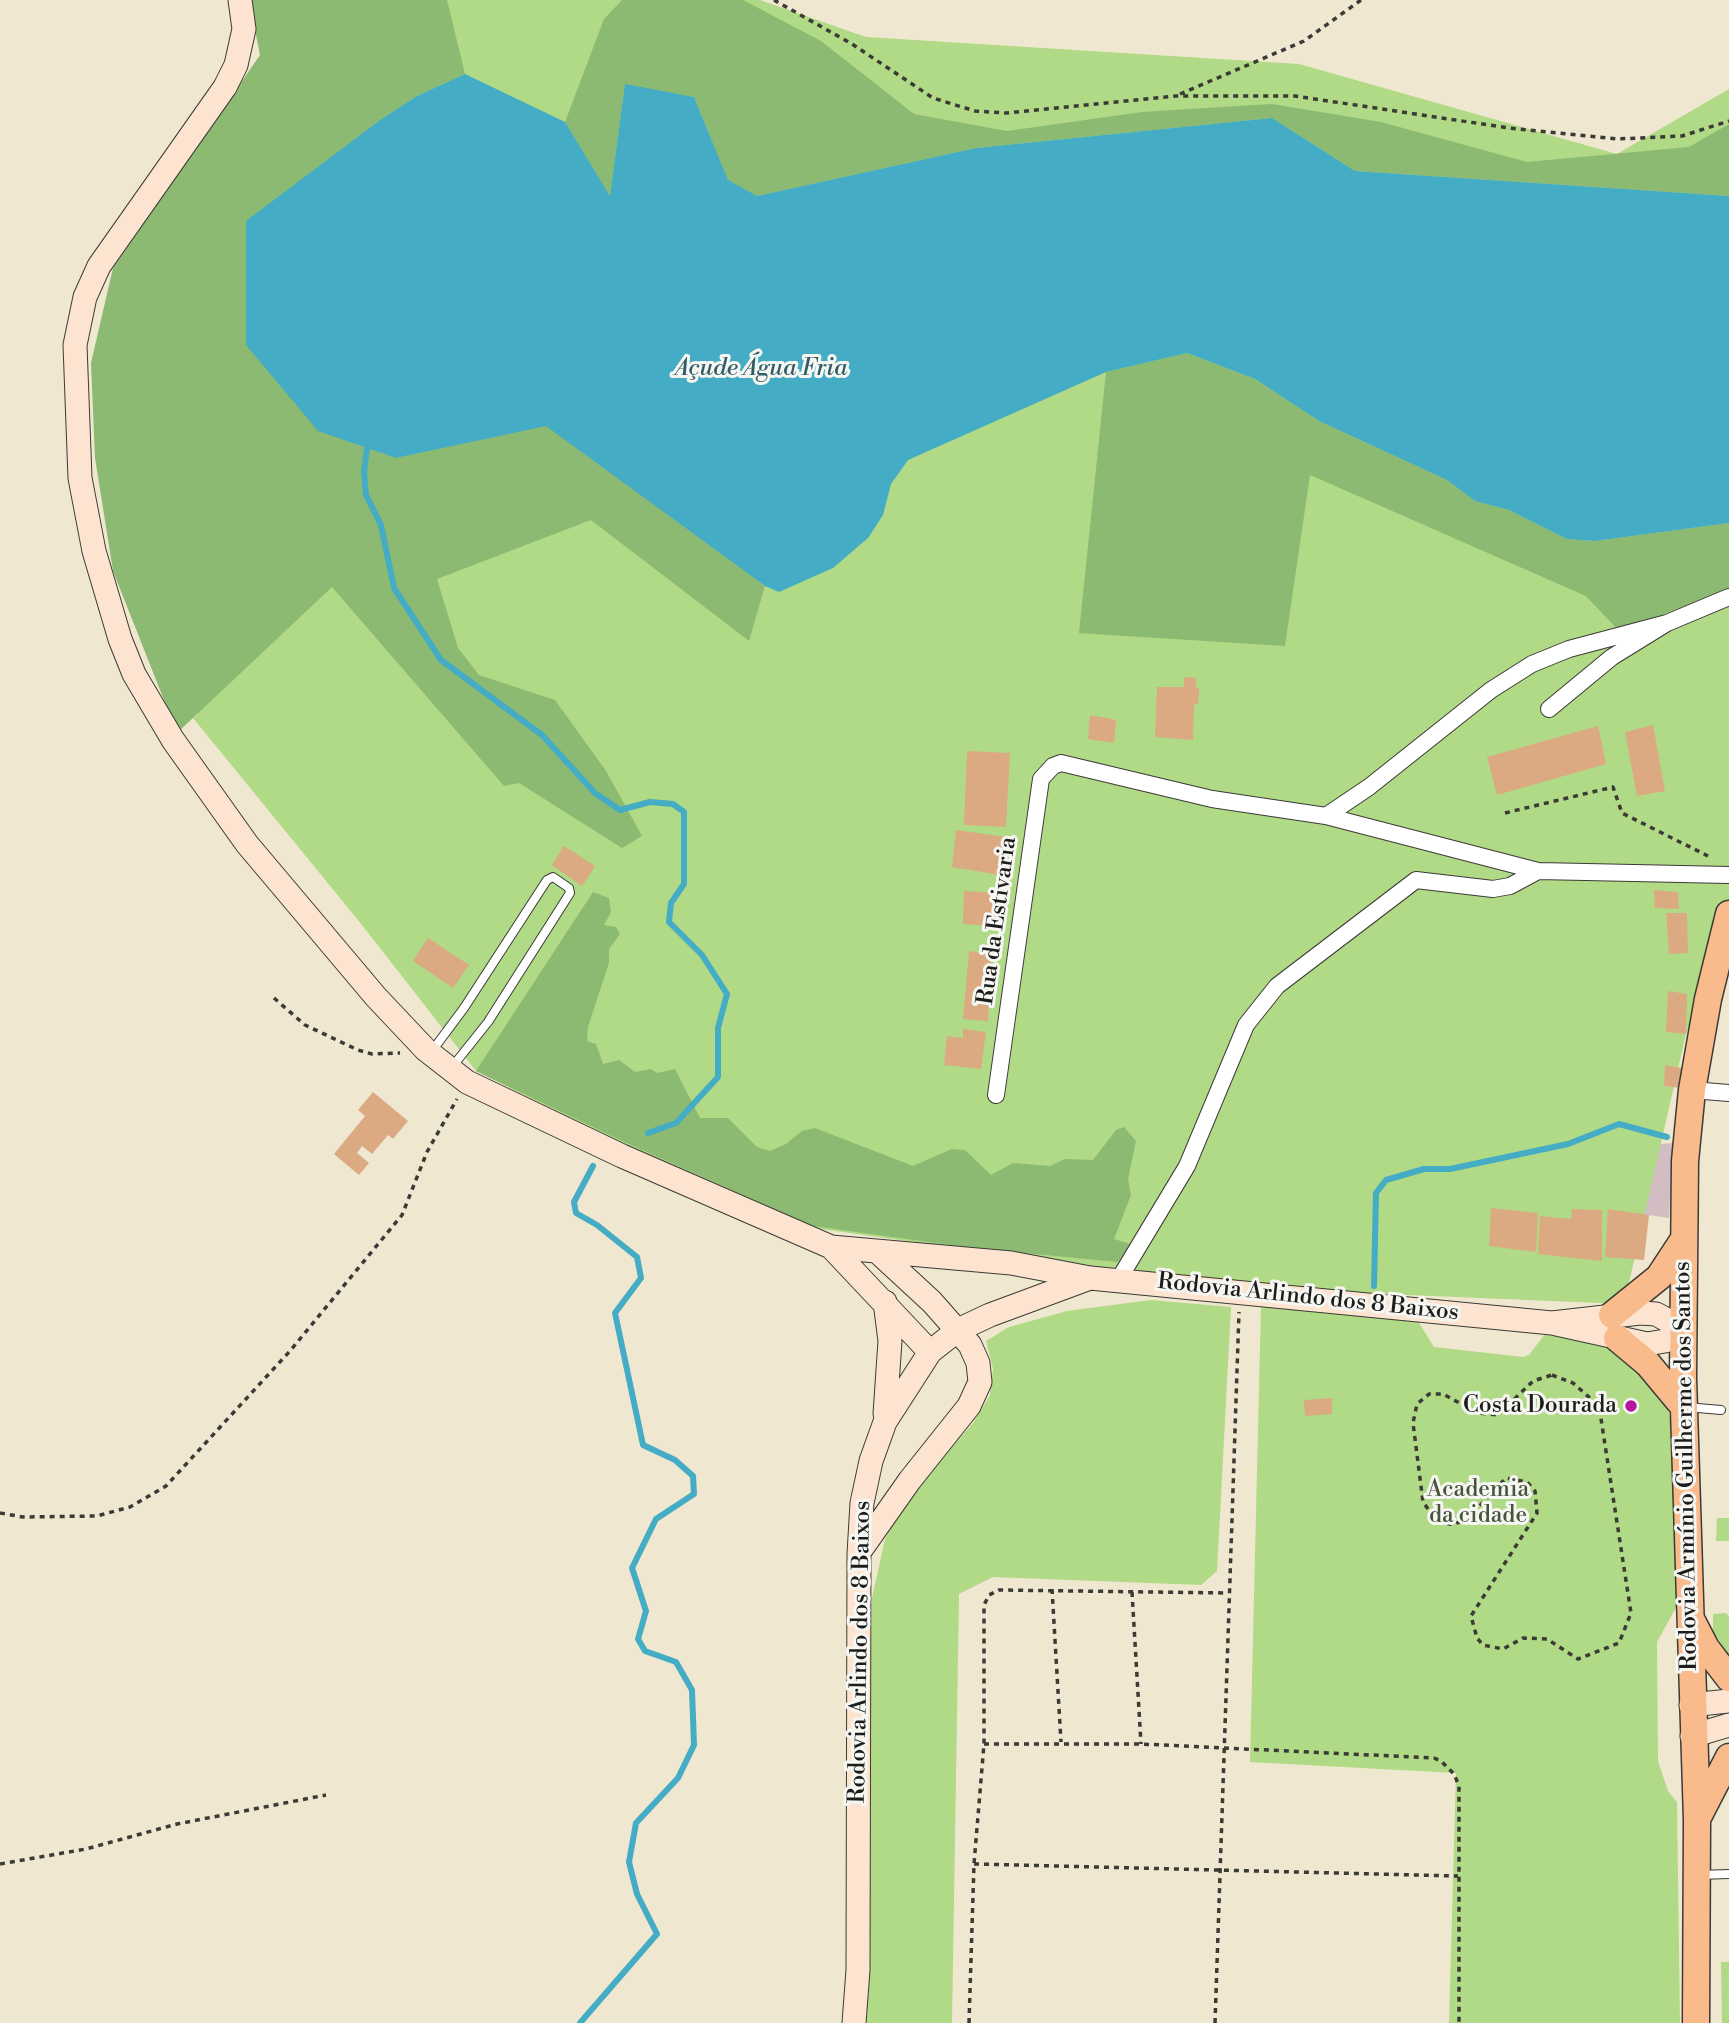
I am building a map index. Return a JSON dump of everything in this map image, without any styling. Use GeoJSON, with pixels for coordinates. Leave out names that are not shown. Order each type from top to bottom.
{"type":"FeatureCollection","features":[{"type":"Feature","properties":{"kind":"main road"},"geometry":{"type":"LineString","coordinates":[[240,0],[244,29],[239,56],[231,76],[99,266],[85,297],[75,345],[80,478],[107,598],[134,674],[150,704],[247,844],[376,997],[428,1051],[458,1076],[611,1151],[831,1247],[1011,1263],[1090,1278]]}},
{"type":"Feature","properties":{"kind":"main road","name":"Rodovia Armínio Guilherme dos Santos"},"geometry":{"type":"LineString","coordinates":[[1696,2023],[1696,1820],[1688,1613],[1682,1328],[1685,1161],[1692,1090],[1708,999],[1729,914]]}},
{"type":"Feature","properties":{"kind":"main road"},"geometry":{"type":"LineString","coordinates":[[1683,1406],[1615,1326],[1659,1277],[1685,1237]]}},
{"type":"Feature","properties":{"kind":"main road"},"geometry":{"type":"LineString","coordinates":[[831,1247],[930,1352]]}},
{"type":"Feature","properties":{"kind":"main road"},"geometry":{"type":"LineString","coordinates":[[859,1554],[904,1489],[976,1395],[980,1382],[978,1363],[958,1330],[879,1253]]}},
{"type":"Feature","properties":{"kind":"main road","name":"Rodovia Arlindo dos 8 Baixos"},"geometry":{"type":"LineString","coordinates":[[854,2023],[858,1956],[859,1554],[864,1484],[884,1422],[930,1352],[958,1330],[1090,1278],[1552,1323],[1615,1326],[1650,1313],[1682,1328],[1665,1341],[1640,1343],[1615,1326]]}},
{"type":"Feature","properties":{"kind":"main road"},"geometry":{"type":"LineString","coordinates":[[884,1422],[890,1341],[885,1302]]}},
{"type":"Feature","properties":{"kind":"main road"},"geometry":{"type":"LineString","coordinates":[[1688,1613],[1706,1648],[1729,1678]]}},
{"type":"Feature","properties":{"kind":"main road"},"geometry":{"type":"LineString","coordinates":[[1691,1705],[1729,1701]]}},
{"type":"Feature","properties":{"kind":"main road"},"geometry":{"type":"LineString","coordinates":[[1692,1736],[1729,1725]]}},
{"type":"Feature","properties":{"kind":"main road"},"geometry":{"type":"LineString","coordinates":[[1696,1820],[1729,1757]]}},
{"type":"Feature","properties":{"kind":"street"},"geometry":{"type":"LineString","coordinates":[[1326,816],[1380,779],[1491,690],[1532,664],[1569,649],[1667,622],[1729,597]]}},
{"type":"Feature","properties":{"kind":"street"},"geometry":{"type":"LineString","coordinates":[[1549,709],[1612,657],[1667,622]]}},
{"type":"Feature","properties":{"kind":"street","name":"Rua da Estivaria"},"geometry":{"type":"LineString","coordinates":[[996,1095],[1041,779],[1053,766],[1061,763],[1212,799],[1326,816]]}},
{"type":"Feature","properties":{"kind":"street"},"geometry":{"type":"LineString","coordinates":[[1326,816],[1538,871],[1726,875]]}},
{"type":"Feature","properties":{"kind":"street"},"geometry":{"type":"LineString","coordinates":[[1119,1279],[1187,1166],[1217,1087],[1246,1025],[1277,986],[1416,880],[1493,889],[1510,886],[1538,871]]}},
{"type":"Feature","properties":{"kind":"street"},"geometry":{"type":"LineString","coordinates":[[1692,1090],[1729,1093]]}},
{"type":"Feature","properties":{"kind":"lane"},"geometry":{"type":"LineString","coordinates":[[428,1051],[464,1008],[547,880],[553,877],[569,888],[570,893],[488,1022],[458,1076]]}},
{"type":"Feature","properties":{"kind":"lane"},"geometry":{"type":"LineString","coordinates":[[1683,1406],[1721,1410]]}},
{"type":"Feature","properties":{"kind":"lane"},"geometry":{"type":"LineString","coordinates":[[1696,1875],[1729,1874]]}},
{"type":"Feature","properties":{"kind":"path"},"geometry":{"type":"LineString","coordinates":[[774,0],[852,44],[920,90],[952,106],[1006,113],[1176,96],[1295,96],[1509,128],[1617,139],[1682,136],[1729,121]]}},
{"type":"Feature","properties":{"kind":"path"},"geometry":{"type":"LineString","coordinates":[[1176,96],[1304,41],[1360,0]]}},
{"type":"Feature","properties":{"kind":"path"},"geometry":{"type":"LineString","coordinates":[[1505,813],[1613,787],[1622,813],[1702,852],[1726,875]]}},
{"type":"Feature","properties":{"kind":"path"},"geometry":{"type":"LineString","coordinates":[[274,998],[305,1026],[372,1055],[428,1051]]}},
{"type":"Feature","properties":{"kind":"path"},"geometry":{"type":"LineString","coordinates":[[0,1513],[23,1517],[97,1516],[130,1507],[166,1486],[290,1351],[402,1215],[458,1076]]}},
{"type":"Feature","properties":{"kind":"path"},"geometry":{"type":"LineString","coordinates":[[1215,2023],[1218,1872],[1240,1293]]}},
{"type":"Feature","properties":{"kind":"path"},"geometry":{"type":"LineString","coordinates":[[1552,1375],[1573,1383],[1591,1397],[1599,1406],[1602,1419],[1631,1613],[1619,1643],[1578,1659],[1547,1639],[1536,1637],[1523,1638],[1503,1649],[1483,1645],[1471,1625],[1471,1616],[1537,1513],[1535,1491],[1527,1482],[1506,1478],[1469,1517],[1453,1525],[1436,1520],[1423,1502],[1413,1423],[1417,1404],[1429,1394],[1443,1394],[1478,1413],[1498,1415],[1533,1381],[1552,1375]]}},
{"type":"Feature","properties":{"kind":"path"},"geometry":{"type":"LineString","coordinates":[[1052,1589],[1061,1742]]}},
{"type":"Feature","properties":{"kind":"path"},"geometry":{"type":"LineString","coordinates":[[968,2023],[974,1864],[985,1744],[986,1601],[999,1590],[1228,1592]]}},
{"type":"Feature","properties":{"kind":"path"},"geometry":{"type":"LineString","coordinates":[[1132,1592],[1141,1744]]}},
{"type":"Feature","properties":{"kind":"path"},"geometry":{"type":"LineString","coordinates":[[985,1744],[1141,1744],[1434,1758],[1441,1762],[1454,1774],[1459,1786],[1459,2023]]}},
{"type":"Feature","properties":{"kind":"path"},"geometry":{"type":"LineString","coordinates":[[0,1864],[86,1849],[177,1824],[326,1795]]}},
{"type":"Feature","properties":{"kind":"path"},"geometry":{"type":"LineString","coordinates":[[974,1864],[1458,1876]]}},
{"type":"Feature","properties":{"kind":"shaded area"},"geometry":{"type":"Polygon","coordinates":[[[1673,1143],[1669,1218],[1608,1209],[1620,1147],[1673,1143]]]}},
{"type":"Feature","properties":{"kind":"green space"},"geometry":{"type":"Polygon","coordinates":[[[249,0],[447,0],[465,74],[417,96],[380,120],[247,221],[318,430],[396,458],[546,425],[765,586],[749,641],[591,520],[437,579],[458,648],[479,675],[555,700],[606,771],[642,836],[622,848],[519,783],[504,786],[332,587],[177,733],[113,571],[95,458],[91,363],[113,268],[260,55],[249,0]]]}},
{"type":"Feature","properties":{"kind":"green space"},"geometry":{"type":"Polygon","coordinates":[[[256,0],[760,0],[866,37],[1299,64],[1617,154],[1729,89],[1729,916],[1686,1034],[1624,1304],[1239,1288],[814,1228],[648,1158],[476,1071],[362,925],[193,718],[198,714],[260,55],[256,0]]]}},
{"type":"Feature","properties":{"kind":"green space"},"geometry":{"type":"Polygon","coordinates":[[[622,0],[743,0],[821,41],[914,114],[1007,131],[1142,112],[1272,104],[1381,122],[1527,162],[1689,147],[1729,124],[1729,196],[1355,171],[1272,118],[976,148],[757,196],[728,181],[694,97],[625,85],[610,197],[565,122],[604,19],[622,0]]]}},
{"type":"Feature","properties":{"kind":"green space"},"geometry":{"type":"Polygon","coordinates":[[[1187,353],[1255,379],[1319,421],[1447,480],[1475,501],[1509,510],[1567,539],[1595,541],[1729,523],[1729,589],[1619,631],[1586,596],[1310,475],[1285,646],[1079,633],[1106,372],[1187,353]]]}},
{"type":"Feature","properties":{"kind":"green space"},"geometry":{"type":"Polygon","coordinates":[[[593,892],[609,898],[611,912],[604,925],[616,927],[620,934],[609,949],[609,963],[588,1027],[587,1041],[596,1044],[603,1064],[619,1060],[635,1072],[651,1069],[657,1073],[675,1069],[700,1118],[728,1118],[757,1147],[770,1151],[786,1144],[802,1131],[815,1128],[913,1166],[952,1149],[965,1150],[991,1175],[1013,1163],[1050,1166],[1065,1159],[1093,1160],[1116,1130],[1124,1127],[1136,1141],[1128,1179],[1131,1195],[1114,1239],[1130,1244],[1118,1262],[971,1248],[813,1226],[622,1141],[476,1071],[593,892]]]}},
{"type":"Feature","properties":{"kind":"green space"},"geometry":{"type":"Polygon","coordinates":[[[1151,1300],[1231,1307],[1217,1571],[1201,1585],[993,1577],[959,1594],[952,2023],[863,2023],[872,1598],[885,1539],[908,1496],[973,1423],[990,1395],[993,1369],[986,1341],[1009,1327],[1067,1311],[1151,1300]]]}},
{"type":"Feature","properties":{"kind":"green space","name":"Academia da cidade"},"geometry":{"type":"Polygon","coordinates":[[[1261,1306],[1416,1318],[1434,1347],[1523,1357],[1529,1355],[1548,1330],[1610,1345],[1664,1396],[1671,1421],[1684,1593],[1657,1642],[1658,1761],[1668,1791],[1677,1802],[1680,2023],[1449,2023],[1456,1773],[1250,1762],[1261,1306]]]}},
{"type":"Feature","properties":{"kind":"green space"},"geometry":{"type":"Polygon","coordinates":[[[1717,1518],[1729,1518],[1729,1541],[1716,1541],[1717,1518]]]}},
{"type":"Feature","properties":{"kind":"green space"},"geometry":{"type":"Polygon","coordinates":[[[1726,1613],[1729,1616],[1729,1656],[1713,1631],[1713,1614],[1726,1613]]]}},
{"type":"Feature","properties":{"kind":"green space"},"geometry":{"type":"Polygon","coordinates":[[[1721,1962],[1729,1962],[1729,2023],[1722,2023],[1721,1962]]]}},
{"type":"Feature","properties":{"kind":"water","name":"Açude Água Fria"},"geometry":{"type":"Polygon","coordinates":[[[465,74],[565,122],[610,196],[625,84],[694,97],[728,180],[757,196],[976,148],[1272,118],[1355,171],[1729,196],[1729,523],[1595,541],[1567,539],[1509,510],[1475,501],[1447,480],[1319,421],[1255,379],[1187,353],[1106,372],[908,460],[891,484],[883,515],[868,538],[833,568],[779,592],[765,586],[546,426],[396,458],[318,431],[246,345],[246,221],[380,120],[417,96],[465,74]]]}},
{"type":"Feature","properties":{"kind":"building"},"geometry":{"type":"Polygon","coordinates":[[[1184,677],[1196,678],[1196,687],[1199,688],[1198,704],[1194,704],[1193,740],[1155,737],[1157,687],[1184,687],[1184,677]]]}},
{"type":"Feature","properties":{"kind":"building"},"geometry":{"type":"Polygon","coordinates":[[[1090,715],[1116,720],[1114,743],[1088,739],[1090,715]]]}},
{"type":"Feature","properties":{"kind":"building"},"geometry":{"type":"Polygon","coordinates":[[[1653,725],[1665,791],[1637,796],[1625,732],[1653,725]]]}},
{"type":"Feature","properties":{"kind":"building"},"geometry":{"type":"Polygon","coordinates":[[[1598,726],[1606,764],[1497,795],[1487,757],[1598,726]]]}},
{"type":"Feature","properties":{"kind":"building"},"geometry":{"type":"Polygon","coordinates":[[[967,751],[1010,753],[1006,827],[964,825],[967,751]]]}},
{"type":"Feature","properties":{"kind":"building"},"geometry":{"type":"Polygon","coordinates":[[[956,830],[1006,837],[1000,875],[952,867],[956,830]]]}},
{"type":"Feature","properties":{"kind":"building"},"geometry":{"type":"Polygon","coordinates":[[[564,846],[595,866],[582,886],[552,865],[564,846]]]}},
{"type":"Feature","properties":{"kind":"building"},"geometry":{"type":"Polygon","coordinates":[[[1654,890],[1678,892],[1679,909],[1655,908],[1654,890]]]}},
{"type":"Feature","properties":{"kind":"building"},"geometry":{"type":"Polygon","coordinates":[[[964,891],[997,893],[996,926],[963,924],[964,891]]]}},
{"type":"Feature","properties":{"kind":"building"},"geometry":{"type":"Polygon","coordinates":[[[1666,913],[1687,913],[1688,953],[1669,954],[1666,913]]]}},
{"type":"Feature","properties":{"kind":"building"},"geometry":{"type":"Polygon","coordinates":[[[428,938],[469,965],[453,988],[413,961],[428,938]]]}},
{"type":"Feature","properties":{"kind":"building"},"geometry":{"type":"Polygon","coordinates":[[[969,951],[992,954],[988,1021],[963,1019],[969,951]]]}},
{"type":"Feature","properties":{"kind":"building"},"geometry":{"type":"Polygon","coordinates":[[[1668,991],[1687,994],[1686,1034],[1666,1032],[1668,991]]]}},
{"type":"Feature","properties":{"kind":"building"},"geometry":{"type":"Polygon","coordinates":[[[963,1029],[986,1032],[981,1069],[944,1065],[947,1036],[963,1038],[963,1029]]]}},
{"type":"Feature","properties":{"kind":"building"},"geometry":{"type":"Polygon","coordinates":[[[1665,1065],[1682,1068],[1681,1088],[1664,1086],[1665,1065]]]}},
{"type":"Feature","properties":{"kind":"building"},"geometry":{"type":"Polygon","coordinates":[[[373,1092],[408,1121],[393,1139],[388,1135],[372,1154],[362,1146],[357,1153],[369,1163],[359,1175],[334,1154],[365,1116],[358,1110],[373,1092]]]}},
{"type":"Feature","properties":{"kind":"building"},"geometry":{"type":"Polygon","coordinates":[[[1491,1208],[1538,1213],[1536,1252],[1489,1246],[1491,1208]]]}},
{"type":"Feature","properties":{"kind":"building"},"geometry":{"type":"Polygon","coordinates":[[[1572,1209],[1602,1210],[1602,1261],[1538,1254],[1540,1216],[1571,1219],[1572,1209]]]}},
{"type":"Feature","properties":{"kind":"building"},"geometry":{"type":"Polygon","coordinates":[[[1608,1209],[1649,1215],[1644,1260],[1605,1257],[1608,1209]]]}},
{"type":"Feature","properties":{"kind":"building"},"geometry":{"type":"Polygon","coordinates":[[[1332,1398],[1332,1414],[1305,1416],[1304,1400],[1332,1398]]]}},
{"type":"Feature","properties":{"kind":"waterway"},"geometry":{"type":"LineString","coordinates":[[367,448],[364,472],[366,495],[381,525],[394,588],[441,660],[542,735],[595,793],[620,810],[650,802],[673,804],[684,812],[684,884],[671,903],[669,922],[702,955],[727,994],[718,1028],[718,1077],[676,1123],[648,1133]]}},
{"type":"Feature","properties":{"kind":"waterway"},"geometry":{"type":"LineString","coordinates":[[1374,1286],[1376,1193],[1386,1180],[1424,1169],[1450,1169],[1568,1144],[1619,1124],[1667,1137]]}},
{"type":"Feature","properties":{"kind":"waterway"},"geometry":{"type":"LineString","coordinates":[[580,2023],[657,1934],[637,1894],[629,1862],[636,1823],[678,1778],[694,1745],[692,1690],[676,1662],[645,1651],[638,1639],[646,1611],[632,1568],[656,1519],[694,1494],[693,1476],[675,1460],[643,1445],[615,1313],[641,1278],[637,1257],[597,1225],[576,1213],[574,1202],[593,1166]]}},
{"type":"Feature","properties":{"kind":"place","name":"Costa Dourada"},"geometry":{"type":"Point","coordinates":[1631,1406]}}]}
